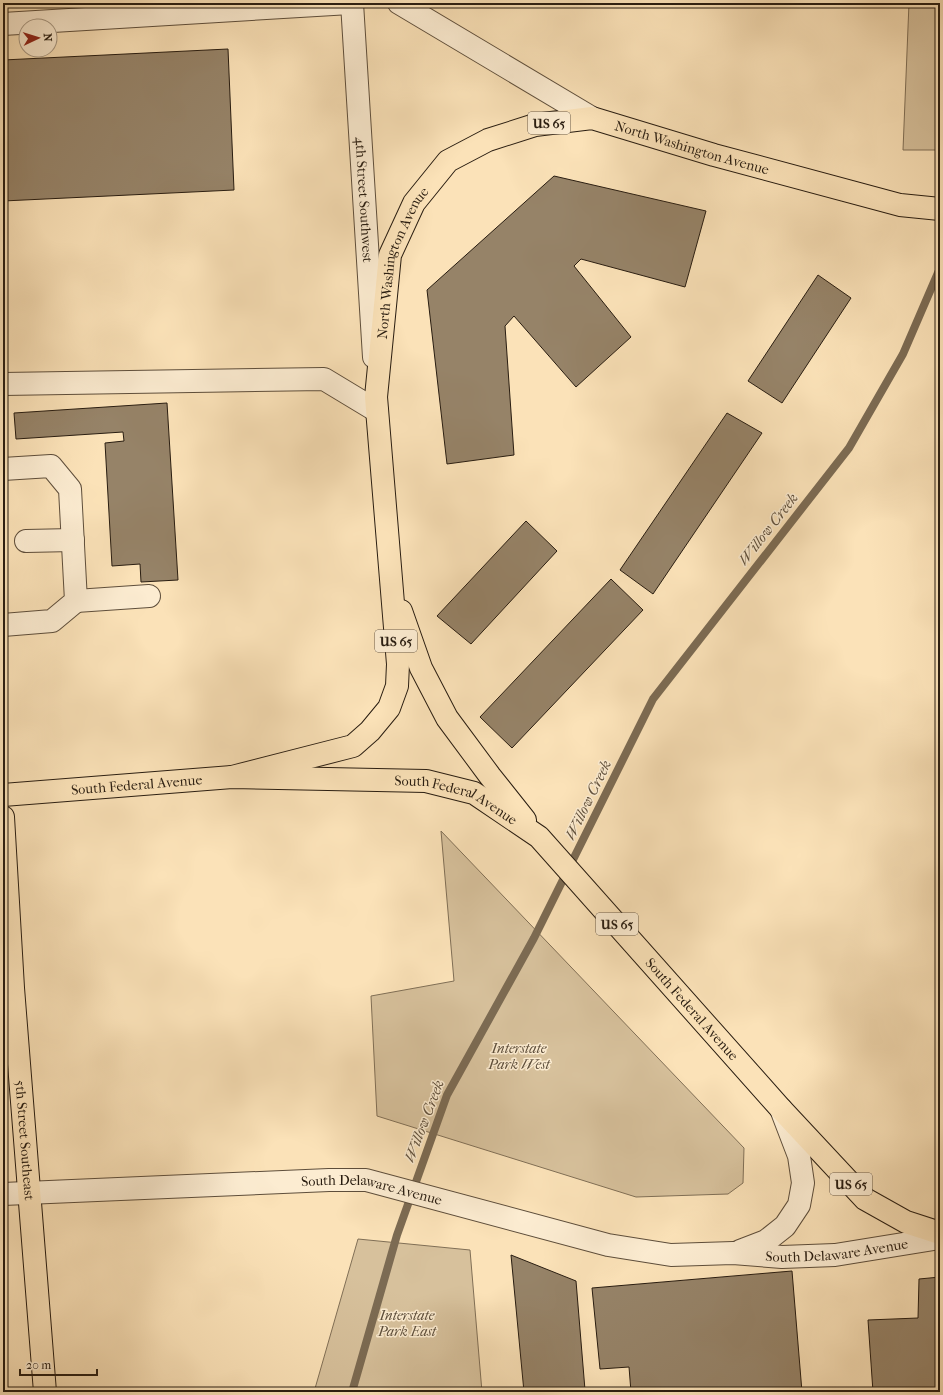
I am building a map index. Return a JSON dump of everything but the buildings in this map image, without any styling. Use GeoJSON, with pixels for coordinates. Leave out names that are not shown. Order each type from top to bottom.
{"type":"FeatureCollection","features":[{"type":"Feature","properties":{"kind":"main road","name":"North Washington Avenue"},"geometry":{"type":"LineString","coordinates":[[232,776],[353,746],[370,731],[389,708],[397,686],[398,664],[377,404],[390,254],[414,204],[448,161],[488,140],[534,125],[592,118],[714,155],[900,205],[940,209]]}},
{"type":"Feature","properties":{"kind":"main road"},"geometry":{"type":"LineString","coordinates":[[391,584],[422,668],[447,718],[490,776],[539,837]]}},
{"type":"Feature","properties":{"kind":"main road","name":"South Federal Avenue"},"geometry":{"type":"LineString","coordinates":[[3,795],[232,776],[426,782],[474,793],[539,837],[696,1011],[781,1109]]}},
{"type":"Feature","properties":{"kind":"main road","name":"5th Street Southeast"},"geometry":{"type":"LineString","coordinates":[[3,817],[8,989],[29,1192],[45,1392]]}},
{"type":"Feature","properties":{"kind":"main road","name":"South Delaware Avenue"},"geometry":{"type":"LineString","coordinates":[[781,1109],[865,1199],[906,1222],[940,1233]]}},
{"type":"Feature","properties":{"kind":"street"},"geometry":{"type":"LineString","coordinates":[[3,24],[351,3]]}},
{"type":"Feature","properties":{"kind":"street","name":"4th Street Southwest"},"geometry":{"type":"LineString","coordinates":[[351,3],[377,404]]}},
{"type":"Feature","properties":{"kind":"street"},"geometry":{"type":"LineString","coordinates":[[399,3],[592,118]]}},
{"type":"Feature","properties":{"kind":"street"},"geometry":{"type":"LineString","coordinates":[[3,384],[324,379],[377,404]]}},
{"type":"Feature","properties":{"kind":"street"},"geometry":{"type":"LineString","coordinates":[[3,469],[51,466],[70,489],[76,601]]}},
{"type":"Feature","properties":{"kind":"street"},"geometry":{"type":"LineString","coordinates":[[26,541],[72,540]]}},
{"type":"Feature","properties":{"kind":"street"},"geometry":{"type":"LineString","coordinates":[[3,625],[52,621],[76,601],[149,596]]}},
{"type":"Feature","properties":{"kind":"street","name":"South Delaware Avenue"},"geometry":{"type":"LineString","coordinates":[[733,1253],[766,1241],[785,1226],[799,1205],[803,1183],[799,1156],[781,1109]]}},
{"type":"Feature","properties":{"kind":"street","name":"South Delaware Avenue"},"geometry":{"type":"LineString","coordinates":[[3,1194],[329,1180],[366,1180],[608,1245],[671,1255],[733,1253],[782,1257],[835,1255],[940,1238]]}},
{"type":"Feature","properties":{"kind":"green space"},"geometry":{"type":"Polygon","coordinates":[[[909,3],[940,3],[940,150],[903,150],[909,3]]]}},
{"type":"Feature","properties":{"kind":"green space","name":"Interstate Park West"},"geometry":{"type":"Polygon","coordinates":[[[441,831],[744,1148],[743,1183],[728,1194],[636,1197],[377,1116],[371,996],[454,981],[441,831]]]}},
{"type":"Feature","properties":{"kind":"green space","name":"Interstate Park East"},"geometry":{"type":"Polygon","coordinates":[[[358,1239],[470,1250],[482,1392],[314,1392],[358,1239]]]}},
{"type":"Feature","properties":{"kind":"waterway","name":"Willow Creek"},"geometry":{"type":"LineString","coordinates":[[352,1392],[397,1235],[447,1095],[534,938],[653,699],[849,448],[903,354],[940,268]]}}]}
